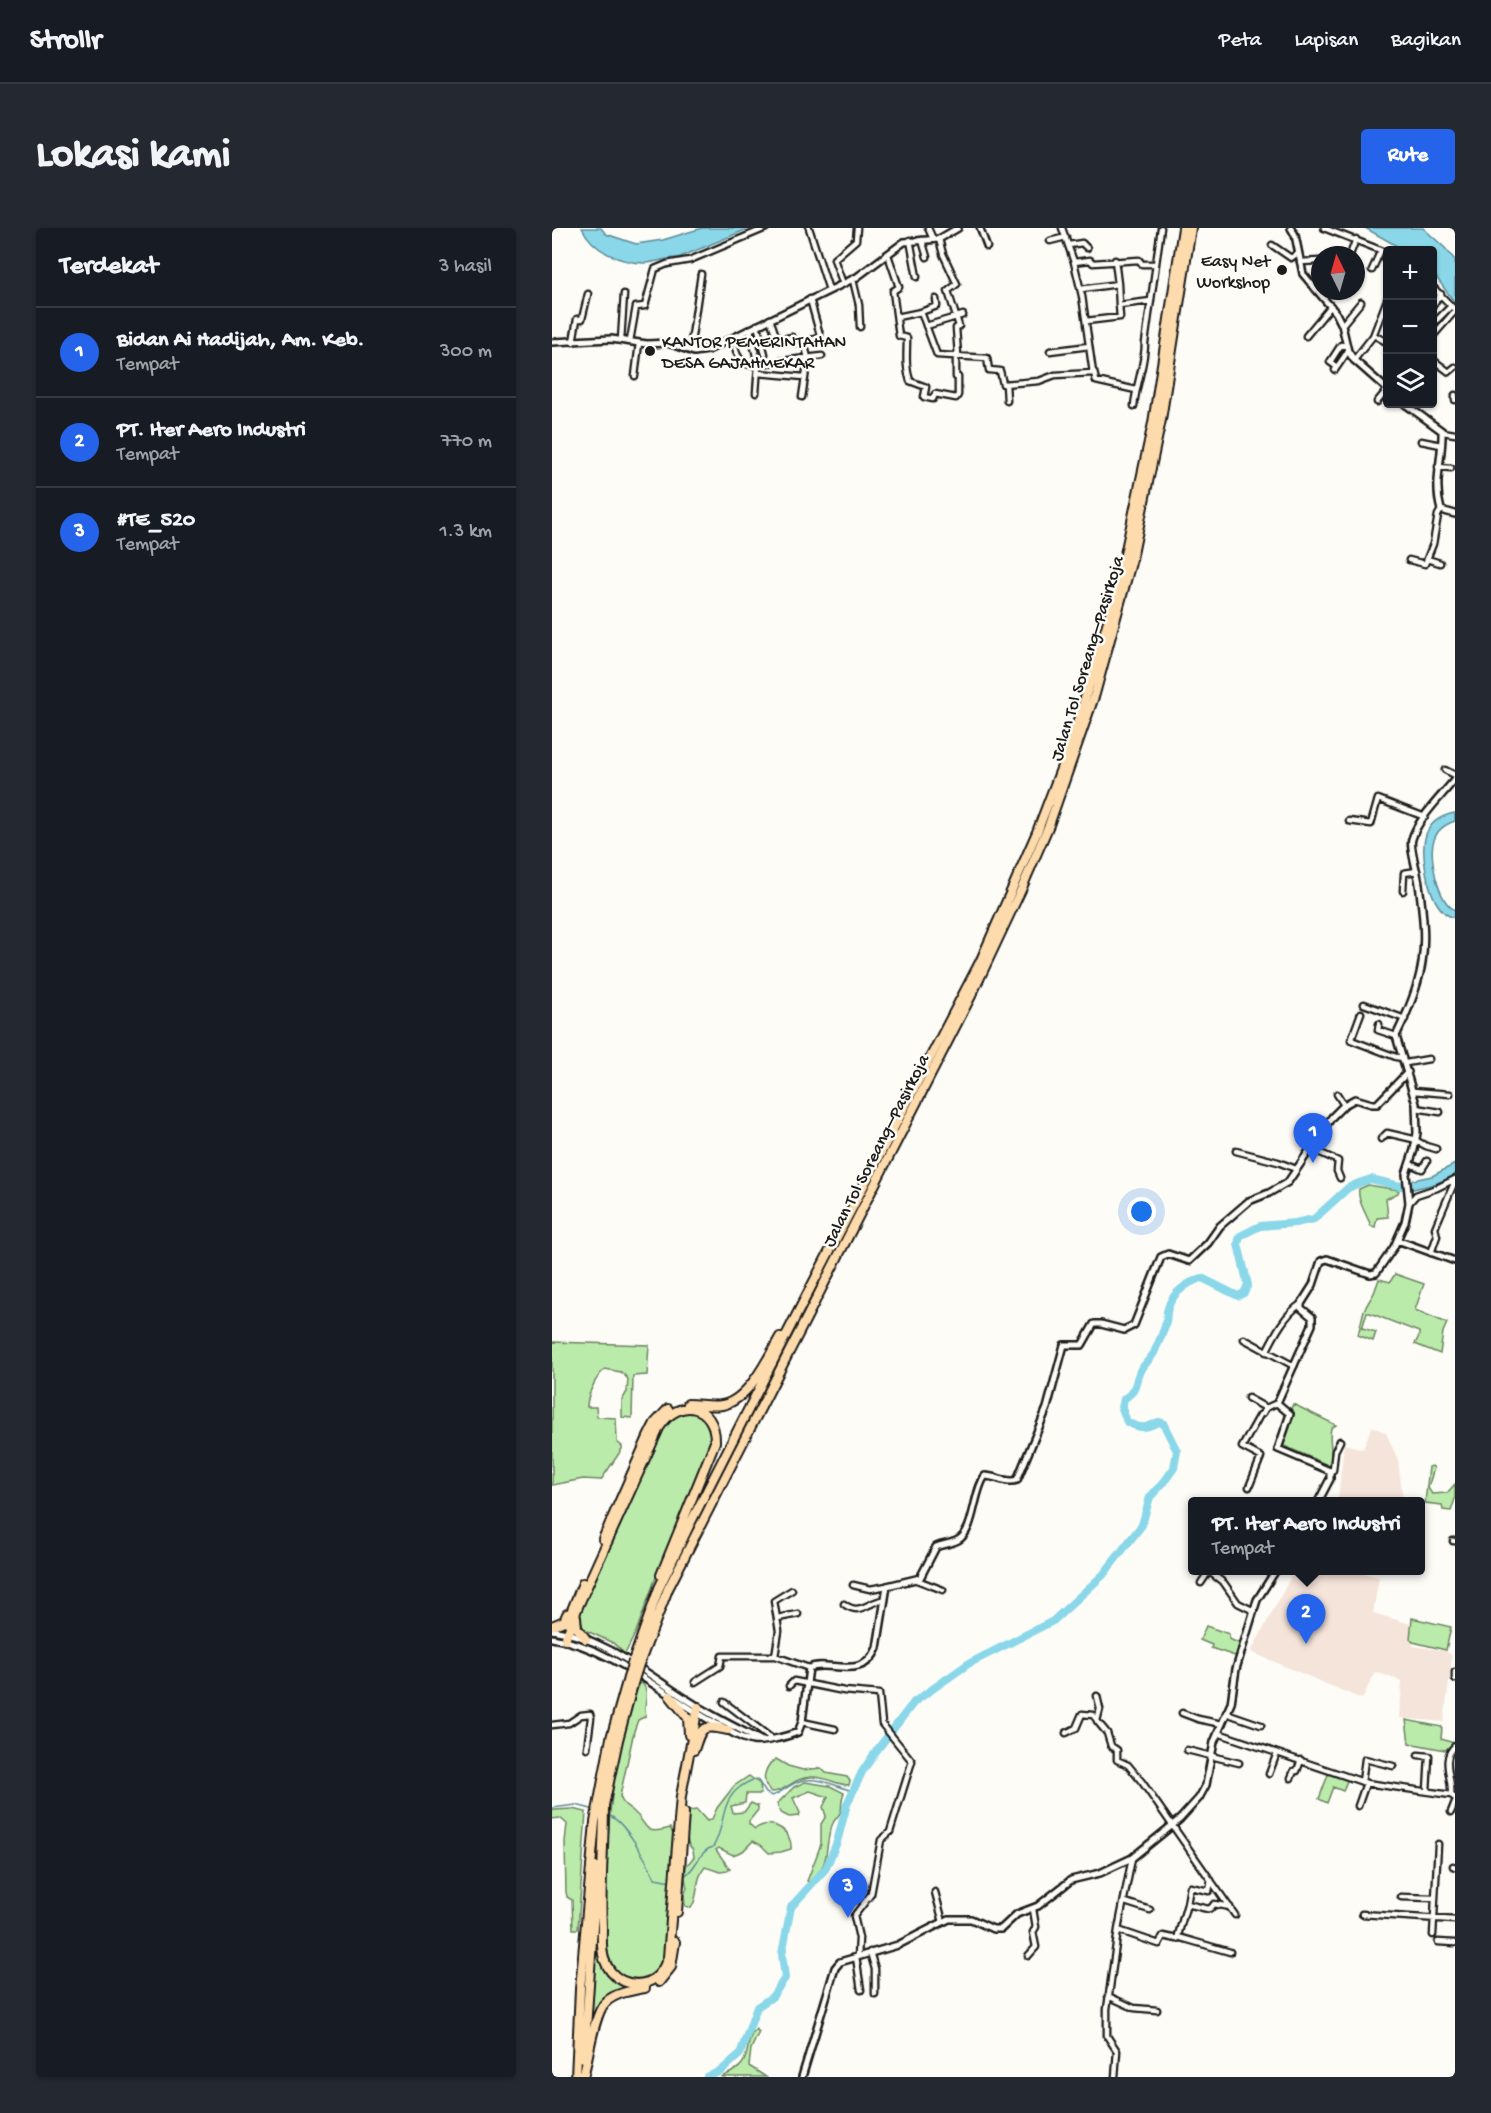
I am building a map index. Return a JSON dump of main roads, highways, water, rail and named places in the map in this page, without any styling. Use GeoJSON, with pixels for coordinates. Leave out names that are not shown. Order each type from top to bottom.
{"type":"FeatureCollection","features":[{"type":"Feature","properties":{"kind":"highway","name":"Jalan Tol Soreang–Pasirkoja"},"geometry":{"type":"LineString","coordinates":[[600,1823],[602,1804],[631,1679],[659,1588],[796,1314],[981,960],[1024,866],[1072,740],[1107,626],[1138,499],[1153,423],[1183,228]]}},
{"type":"Feature","properties":{"kind":"highway","name":"Jalan Tol Soreang–Pasirkoja"},"geometry":{"type":"LineString","coordinates":[[636,1662],[668,1589],[973,992],[1049,825],[1095,694],[1132,559],[1161,420],[1191,228]]}},
{"type":"Feature","properties":{"kind":"highway"},"geometry":{"type":"LineString","coordinates":[[552,1628],[564,1621],[577,1603],[648,1437],[660,1415],[667,1409],[680,1404],[722,1405],[738,1398],[756,1378],[796,1314]]}},
{"type":"Feature","properties":{"kind":"highway"},"geometry":{"type":"LineString","coordinates":[[562,1636],[659,1428],[670,1413],[678,1409],[693,1409],[700,1411],[710,1419],[715,1431],[715,1442],[662,1571],[659,1588]]}},
{"type":"Feature","properties":{"kind":"highway"},"geometry":{"type":"LineString","coordinates":[[577,1603],[576,1625],[586,1639]]}},
{"type":"Feature","properties":{"kind":"highway"},"geometry":{"type":"LineString","coordinates":[[670,1696],[688,1718],[687,1766]]}},
{"type":"Feature","properties":{"kind":"highway"},"geometry":{"type":"LineString","coordinates":[[583,2077],[596,2019],[605,2002],[615,1996],[658,1983],[671,1967],[674,1954],[677,1867],[681,1796],[699,1710],[677,1867]]}},
{"type":"Feature","properties":{"kind":"highway"},"geometry":{"type":"LineString","coordinates":[[693,1753],[700,1733],[705,1727],[712,1726],[728,1730]]}},
{"type":"Feature","properties":{"kind":"highway"},"geometry":{"type":"LineString","coordinates":[[600,1823],[603,1952],[610,1970],[622,1982],[635,1984],[651,1981],[661,1973],[669,1947],[676,1891]]}},
{"type":"Feature","properties":{"kind":"highway"},"geometry":{"type":"LineString","coordinates":[[576,2077],[580,1989],[600,1823]]}},
{"type":"Feature","properties":{"kind":"highway"},"geometry":{"type":"LineString","coordinates":[[583,2077],[600,1823]]}},
{"type":"Feature","properties":{"kind":"water"},"geometry":{"type":"Polygon","coordinates":[[[582,228],[601,228],[606,234],[636,244],[663,240],[702,228],[750,228],[678,258],[645,263],[626,261],[608,254],[593,243],[582,228]]]}},
{"type":"Feature","properties":{"kind":"water"},"geometry":{"type":"Polygon","coordinates":[[[1365,228],[1423,228],[1455,260],[1455,303],[1437,278],[1437,246],[1397,246],[1365,228]]]}},
{"type":"Feature","properties":{"kind":"water"},"geometry":{"type":"Polygon","coordinates":[[[1455,813],[1455,821],[1442,828],[1435,836],[1432,857],[1439,889],[1455,910],[1455,918],[1444,912],[1433,895],[1426,872],[1424,848],[1425,838],[1433,823],[1443,816],[1455,813]]]}},
{"type":"Feature","properties":{"kind":"water"},"geometry":{"type":"Polygon","coordinates":[[[1455,1164],[1455,1175],[1438,1183],[1409,1190],[1408,1181],[1432,1176],[1455,1164]]]}},
{"type":"Feature","properties":{"kind":"waterway"},"geometry":{"type":"LineString","coordinates":[[707,2077],[721,2071],[740,2054],[757,2007],[772,1997],[785,1978],[782,1954],[791,1907],[826,1868],[837,1842],[847,1804],[862,1772],[914,1702],[968,1664],[1053,1621],[1103,1575],[1142,1525],[1150,1497],[1174,1468],[1177,1451],[1163,1423],[1158,1422],[1146,1427],[1136,1426],[1127,1422],[1122,1408],[1124,1399],[1133,1391],[1139,1373],[1154,1353],[1164,1330],[1167,1310],[1173,1298],[1186,1285],[1202,1278],[1238,1296],[1244,1293],[1248,1285],[1238,1244],[1240,1236],[1260,1226],[1314,1219],[1348,1188],[1371,1179],[1400,1186],[1413,1184]]}},
{"type":"Feature","properties":{"kind":"waterway"},"geometry":{"type":"LineString","coordinates":[[684,1876],[704,1852],[713,1847],[729,1800],[733,1793],[748,1782],[757,1779],[766,1793],[772,1796],[793,1784],[808,1780],[823,1781],[853,1791]]}},
{"type":"Feature","properties":{"kind":"waterway"},"geometry":{"type":"LineString","coordinates":[[552,1808],[576,1805],[595,1810]]}},
{"type":"Feature","properties":{"kind":"waterway"},"geometry":{"type":"LineString","coordinates":[[608,1815],[628,1833],[655,1878],[671,1881]]}},
{"type":"Feature","properties":{"kind":"place","name":"Easy Net Workshop"},"geometry":{"type":"Point","coordinates":[1282,270]}},
{"type":"Feature","properties":{"kind":"place","name":"KANTOR PEMERINTAHAN DESA GAJAHMEKAR"},"geometry":{"type":"Point","coordinates":[650,351]}},
{"type":"Feature","properties":{"kind":"place","name":"Bidan Ai Hadijah, Am. Keb."},"geometry":{"type":"Point","coordinates":[1313,1163]}},
{"type":"Feature","properties":{"kind":"place","name":"PT. Iter Aero Industri"},"geometry":{"type":"Point","coordinates":[1306,1644]}},
{"type":"Feature","properties":{"kind":"place","name":"#TE_520"},"geometry":{"type":"Point","coordinates":[848,1918]}}]}
